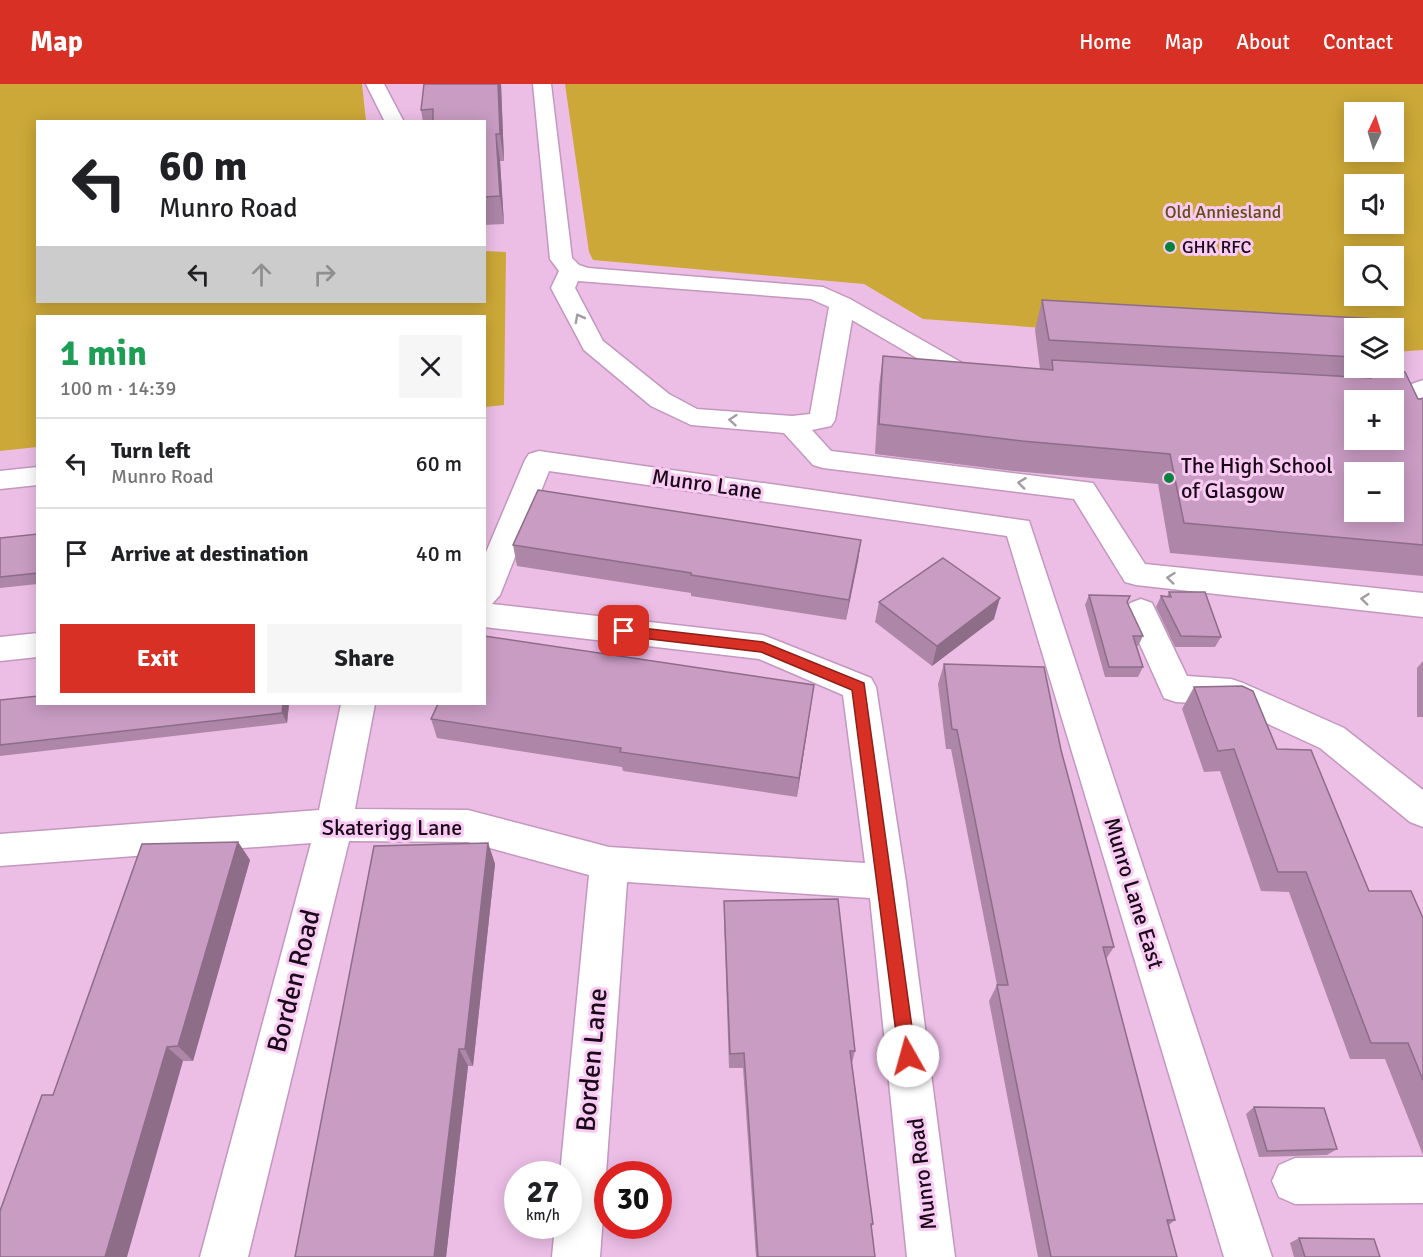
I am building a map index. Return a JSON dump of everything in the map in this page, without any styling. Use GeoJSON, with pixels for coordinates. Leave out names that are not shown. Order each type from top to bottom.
{"type":"FeatureCollection","features":[{"type":"Feature","properties":{"kind":"street"},"geometry":{"type":"LineString","coordinates":[[375,84],[394,120]]}},
{"type":"Feature","properties":{"kind":"street"},"geometry":{"type":"LineString","coordinates":[[542,84],[561,259],[571,270],[584,275],[814,292],[842,304],[965,375],[1001,377]]}},
{"type":"Feature","properties":{"kind":"street"},"geometry":{"type":"LineString","coordinates":[[571,270],[563,288],[593,345],[660,400],[691,417],[792,425],[822,420],[842,304]]}},
{"type":"Feature","properties":{"kind":"street"},"geometry":{"type":"LineString","coordinates":[[1343,398],[1390,400],[1423,388]]}},
{"type":"Feature","properties":{"kind":"street"},"geometry":{"type":"LineString","coordinates":[[792,425],[823,459],[1083,490],[1136,574],[1423,605]]}},
{"type":"Feature","properties":{"kind":"street","name":"Munro Lane"},"geometry":{"type":"LineString","coordinates":[[486,590],[539,460],[1019,528]]}},
{"type":"Feature","properties":{"kind":"street"},"geometry":{"type":"LineString","coordinates":[[0,480],[36,476]]}},
{"type":"Feature","properties":{"kind":"street","name":"Munro Lane East"},"geometry":{"type":"LineString","coordinates":[[1019,528],[1248,1257]]}},
{"type":"Feature","properties":{"kind":"street"},"geometry":{"type":"LineString","coordinates":[[1141,611],[1176,689],[1231,692],[1332,738],[1423,811]]}},
{"type":"Feature","properties":{"kind":"street","name":"Munro Road"},"geometry":{"type":"LineString","coordinates":[[486,615],[763,647],[859,687],[886,882],[932,1257]]}},
{"type":"Feature","properties":{"kind":"street"},"geometry":{"type":"LineString","coordinates":[[0,649],[36,645]]}},
{"type":"Feature","properties":{"kind":"street","name":"Borden Road"},"geometry":{"type":"LineString","coordinates":[[224,1257],[334,825],[358,705]]}},
{"type":"Feature","properties":{"kind":"street","name":"Skaterigg Lane"},"geometry":{"type":"LineString","coordinates":[[0,850],[334,825],[468,826],[609,864],[886,882]]}},
{"type":"Feature","properties":{"kind":"street","name":"Borden Lane"},"geometry":{"type":"LineString","coordinates":[[576,1257],[609,864]]}},
{"type":"Feature","properties":{"kind":"street"},"geometry":{"type":"LineString","coordinates":[[1295,1181],[1423,1180]]}},
{"type":"Feature","properties":{"kind":"green space"},"geometry":{"type":"Polygon","coordinates":[[[0,84],[362,84],[366,120],[36,120],[36,303],[486,303],[486,251],[506,252],[504,405],[486,407],[486,315],[36,315],[36,447],[0,451],[0,84]]]}},
{"type":"Feature","properties":{"kind":"green space","name":"Old Anniesland"},"geometry":{"type":"Polygon","coordinates":[[[565,84],[1423,84],[1423,350],[1404,351],[1404,318],[1344,318],[1344,350],[923,319],[864,284],[593,260],[589,252],[565,84]]]}},
{"type":"Feature","properties":{"kind":"building"},"geometry":{"type":"Polygon","coordinates":[[[424,84],[498,84],[500,134],[496,134],[500,196],[486,197],[486,120],[433,120],[433,109],[421,110],[424,84]]]}},
{"type":"Feature","properties":{"kind":"building"},"geometry":{"type":"Polygon","coordinates":[[[1042,300],[1360,318],[1344,318],[1344,356],[1049,340],[1042,300]]]}},
{"type":"Feature","properties":{"kind":"building"},"geometry":{"type":"Polygon","coordinates":[[[883,356],[1053,370],[1052,360],[1344,378],[1404,378],[1405,372],[1418,399],[1423,399],[1423,545],[1184,523],[1170,454],[1022,441],[879,424],[883,356]]]}},
{"type":"Feature","properties":{"kind":"building"},"geometry":{"type":"Polygon","coordinates":[[[538,490],[861,540],[849,600],[513,545],[538,490]]]}},
{"type":"Feature","properties":{"kind":"building"},"geometry":{"type":"Polygon","coordinates":[[[36,534],[36,573],[0,577],[0,538],[36,534]]]}},
{"type":"Feature","properties":{"kind":"building"},"geometry":{"type":"Polygon","coordinates":[[[943,558],[1000,598],[937,646],[879,602],[943,558]]]}},
{"type":"Feature","properties":{"kind":"building"},"geometry":{"type":"Polygon","coordinates":[[[1169,592],[1205,592],[1221,637],[1181,636],[1161,596],[1171,597],[1169,592]]]}},
{"type":"Feature","properties":{"kind":"building"},"geometry":{"type":"Polygon","coordinates":[[[1089,595],[1130,596],[1127,602],[1143,636],[1133,636],[1143,667],[1109,667],[1089,595]]]}},
{"type":"Feature","properties":{"kind":"building"},"geometry":{"type":"Polygon","coordinates":[[[486,636],[814,685],[799,778],[620,752],[621,748],[431,719],[438,705],[486,705],[486,636]]]}},
{"type":"Feature","properties":{"kind":"building"},"geometry":{"type":"Polygon","coordinates":[[[944,664],[1044,667],[1061,750],[1114,947],[1103,947],[1175,1220],[1167,1220],[1177,1257],[1051,1257],[997,985],[1008,985],[957,730],[952,729],[944,664]]]}},
{"type":"Feature","properties":{"kind":"building"},"geometry":{"type":"Polygon","coordinates":[[[1242,686],[1253,691],[1277,749],[1311,750],[1369,891],[1411,891],[1423,918],[1423,1080],[1408,1043],[1371,1043],[1306,872],[1278,872],[1234,749],[1218,751],[1194,687],[1242,686]]]}},
{"type":"Feature","properties":{"kind":"building"},"geometry":{"type":"Polygon","coordinates":[[[36,696],[36,705],[283,705],[282,713],[0,745],[0,700],[36,696]]]}},
{"type":"Feature","properties":{"kind":"building"},"geometry":{"type":"Polygon","coordinates":[[[238,842],[178,1046],[167,1047],[105,1257],[0,1257],[0,1211],[42,1095],[53,1095],[142,844],[238,842]]]}},
{"type":"Feature","properties":{"kind":"building"},"geometry":{"type":"Polygon","coordinates":[[[488,843],[465,1049],[459,1049],[434,1257],[295,1257],[374,846],[488,843]]]}},
{"type":"Feature","properties":{"kind":"building"},"geometry":{"type":"Polygon","coordinates":[[[838,899],[855,1051],[850,1051],[873,1224],[871,1224],[875,1257],[758,1257],[744,1053],[730,1054],[724,901],[838,899]]]}},
{"type":"Feature","properties":{"kind":"building"},"geometry":{"type":"Polygon","coordinates":[[[1254,1107],[1324,1108],[1337,1149],[1267,1151],[1254,1107]]]}},
{"type":"Feature","properties":{"kind":"building"},"geometry":{"type":"Polygon","coordinates":[[[1299,1238],[1374,1239],[1380,1257],[1305,1257],[1299,1238]]]}},
{"type":"Feature","properties":{"kind":"place","name":"GHK RFC"},"geometry":{"type":"Point","coordinates":[1170,247]}},
{"type":"Feature","properties":{"kind":"place","name":"The High School of Glasgow"},"geometry":{"type":"Point","coordinates":[1169,478]}},
{"type":"Feature","properties":{"kind":"route"},"geometry":{"type":"LineString","coordinates":[[624,631],[763,647],[859,687],[908,1056]]}}]}
